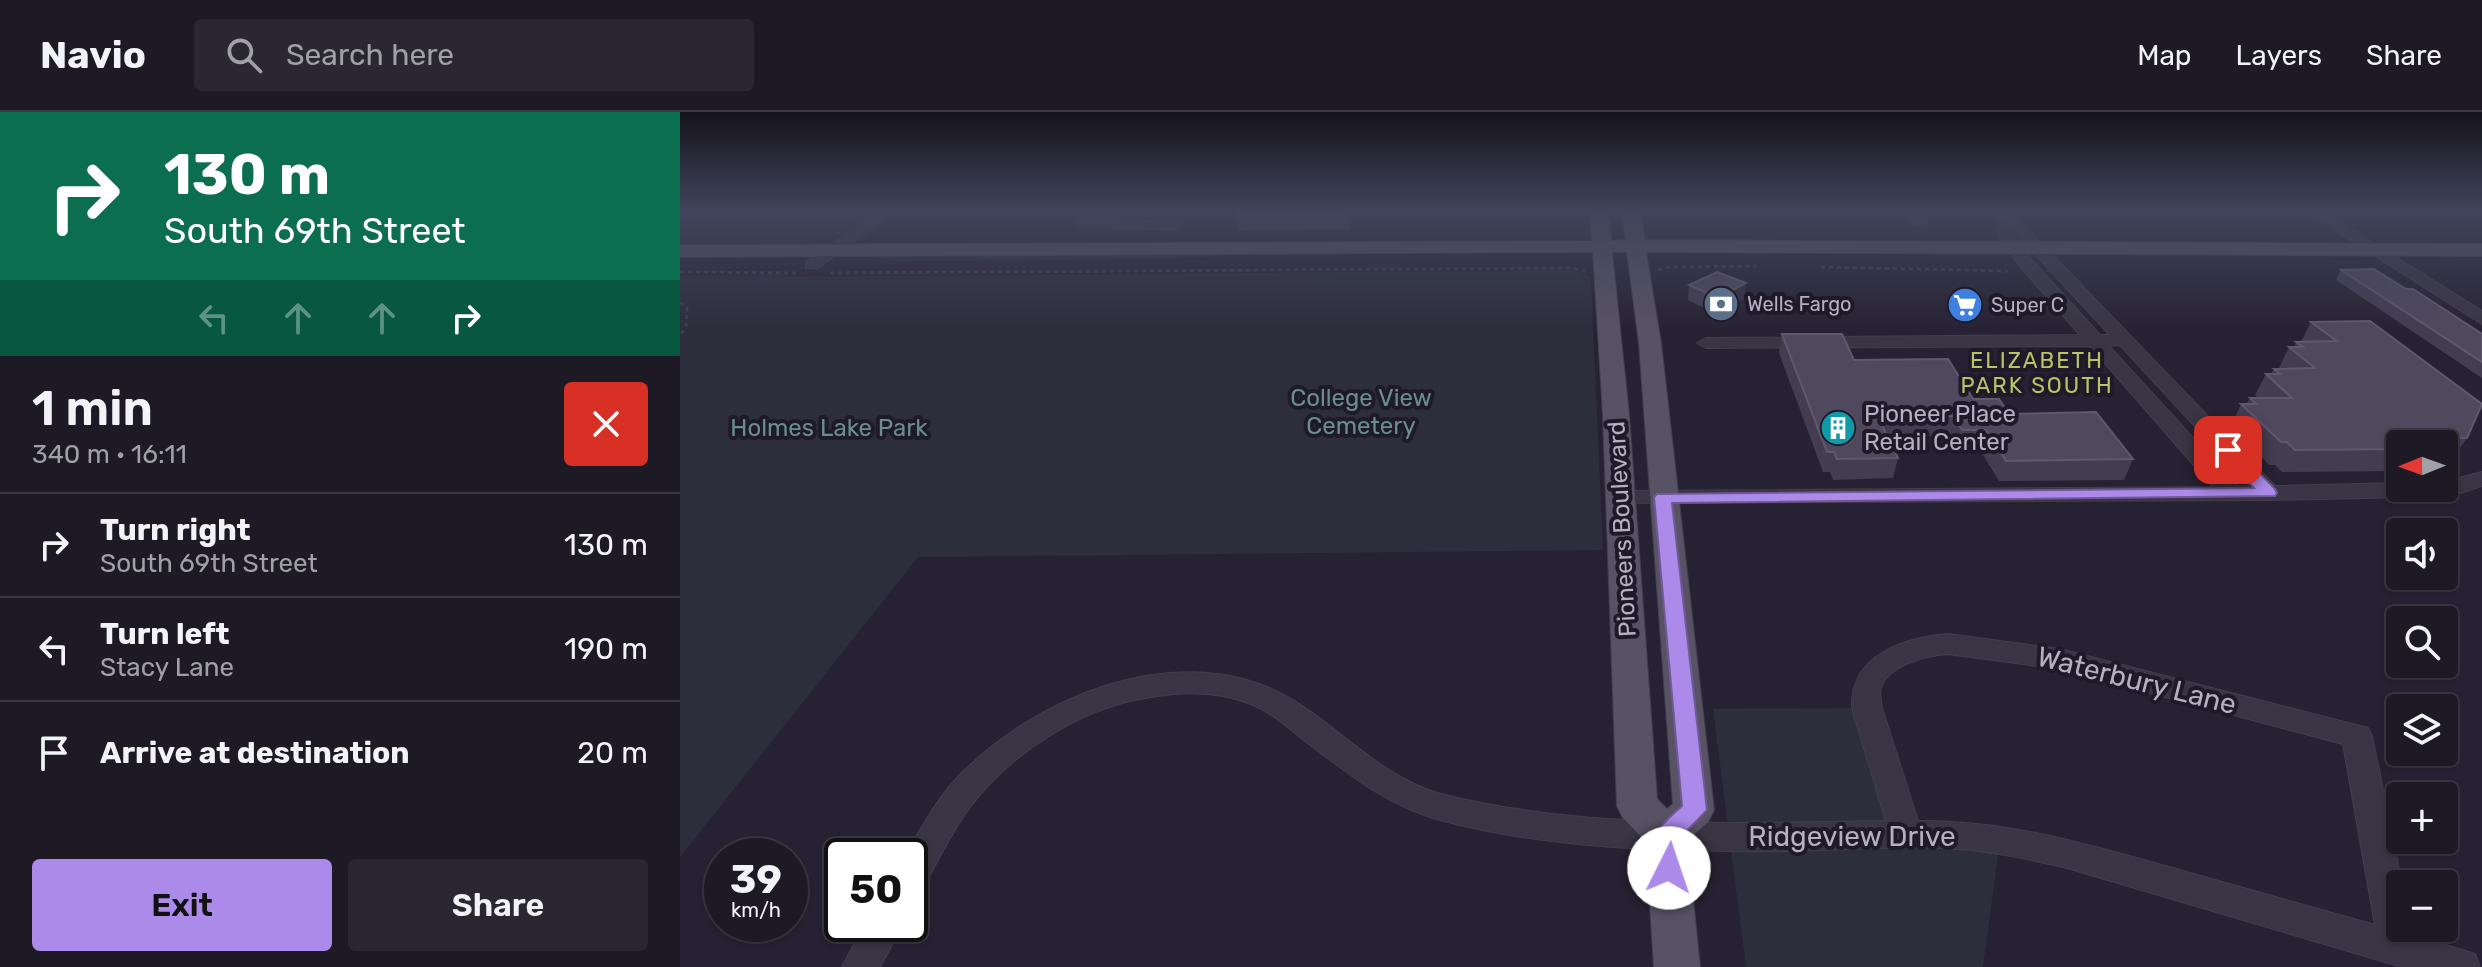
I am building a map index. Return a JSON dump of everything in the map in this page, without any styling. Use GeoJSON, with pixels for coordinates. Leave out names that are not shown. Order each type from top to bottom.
{"type":"FeatureCollection","features":[{"type":"Feature","properties":{"kind":"main road"},"geometry":{"type":"LineString","coordinates":[[680,251],[834,257],[2384,251]]}},
{"type":"Feature","properties":{"kind":"main road"},"geometry":{"type":"LineString","coordinates":[[680,266],[812,265],[850,251]]}},
{"type":"Feature","properties":{"kind":"main road"},"geometry":{"type":"LineString","coordinates":[[1211,251],[1604,253]]}},
{"type":"Feature","properties":{"kind":"main road","name":"Pioneers Boulevard"},"geometry":{"type":"LineString","coordinates":[[1604,253],[1637,806],[1666,835],[1694,810],[1639,253]]}},
{"type":"Feature","properties":{"kind":"main road"},"geometry":{"type":"LineString","coordinates":[[2031,254],[2391,262],[2482,261]]}},
{"type":"Feature","properties":{"kind":"main road"},"geometry":{"type":"LineString","coordinates":[[1666,835],[1677,967]]}},
{"type":"Feature","properties":{"kind":"street"},"geometry":{"type":"LineString","coordinates":[[834,257],[841,251]]}},
{"type":"Feature","properties":{"kind":"street"},"geometry":{"type":"LineString","coordinates":[[2028,251],[2124,340],[2269,493]]}},
{"type":"Feature","properties":{"kind":"street"},"geometry":{"type":"LineString","coordinates":[[2029,251],[2096,340],[2231,493]]}},
{"type":"Feature","properties":{"kind":"street"},"geometry":{"type":"LineString","coordinates":[[2373,251],[2482,319]]}},
{"type":"Feature","properties":{"kind":"street"},"geometry":{"type":"LineString","coordinates":[[1706,343],[2124,340]]}},
{"type":"Feature","properties":{"kind":"street"},"geometry":{"type":"LineString","coordinates":[[1620,498],[2451,489],[2482,479]]}},
{"type":"Feature","properties":{"kind":"street","name":"Waterbury Lane"},"geometry":{"type":"LineString","coordinates":[[1906,835],[1867,708],[1866,689],[1876,672],[1897,657],[1923,646],[1948,644],[2060,659],[2357,736],[2397,947]]}},
{"type":"Feature","properties":{"kind":"street","name":"Ridgeview Drive"},"geometry":{"type":"LineString","coordinates":[[928,847],[947,814],[968,787],[997,758],[1030,734],[1102,699],[1166,684],[1200,683],[1233,687],[1263,697],[1287,711],[1384,784],[1422,802],[1457,811],[1666,835],[1959,835],[2012,841],[2067,853],[2462,967]]}},
{"type":"Feature","properties":{"kind":"street"},"geometry":{"type":"LineString","coordinates":[[860,967],[875,942]]}},
{"type":"Feature","properties":{"kind":"path"},"geometry":{"type":"LineString","coordinates":[[680,303],[687,307],[686,326],[680,336]]}},
{"type":"Feature","properties":{"kind":"green space"},"geometry":{"type":"Polygon","coordinates":[[[1263,253],[1169,259],[894,261],[868,256],[1263,253]]]}},
{"type":"Feature","properties":{"kind":"green space"},"geometry":{"type":"Polygon","coordinates":[[[1574,270],[1591,277],[1603,550],[918,557],[680,857],[680,275],[785,274],[783,277],[1574,270]]]}},
{"type":"Feature","properties":{"kind":"green space"},"geometry":{"type":"Polygon","coordinates":[[[1867,708],[1906,834],[2000,840],[1983,967],[1746,967],[1713,709],[1867,708]]]}},
{"type":"Feature","properties":{"kind":"building"},"geometry":{"type":"Polygon","coordinates":[[[2374,269],[2406,289],[2413,289],[2482,334],[2482,362],[2341,270],[2374,269]]]}},
{"type":"Feature","properties":{"kind":"building"},"geometry":{"type":"Polygon","coordinates":[[[1717,272],[1746,283],[1718,298],[1689,285],[1717,272]]]}},
{"type":"Feature","properties":{"kind":"building"},"geometry":{"type":"Polygon","coordinates":[[[2370,321],[2482,404],[2467,438],[2458,438],[2458,430],[2386,430],[2386,449],[2295,450],[2287,442],[2281,442],[2241,404],[2256,404],[2250,398],[2292,398],[2266,374],[2280,374],[2274,369],[2315,368],[2289,347],[2303,347],[2296,342],[2337,341],[2311,322],[2370,321]]]}},
{"type":"Feature","properties":{"kind":"building"},"geometry":{"type":"Polygon","coordinates":[[[1782,334],[1842,334],[1854,360],[1948,359],[1973,399],[1999,399],[2009,414],[2096,412],[2133,459],[2006,461],[1986,430],[1962,430],[1954,416],[1878,417],[1898,458],[1837,459],[1834,452],[1827,452],[1782,334]]]}},
{"type":"Feature","properties":{"kind":"place","name":"Wells Fargo"},"geometry":{"type":"Point","coordinates":[1721,304]}},
{"type":"Feature","properties":{"kind":"place","name":"Super C"},"geometry":{"type":"Point","coordinates":[1965,305]}},
{"type":"Feature","properties":{"kind":"place","name":"Pioneer Place Retail Center"},"geometry":{"type":"Point","coordinates":[1838,428]}},
{"type":"Feature","properties":{"kind":"district","name":"ELIZABETH PARK SOUTH"},"geometry":{"type":"Point","coordinates":[2037,372]}},
{"type":"Feature","properties":{"kind":"route"},"geometry":{"type":"LineString","coordinates":[[1669,868],[1666,835],[1694,810],[1663,497],[2269,493],[2228,450]]}},
{"type":"Feature","properties":{"kind":"park label","name":"College View Cemetery"},"geometry":{"type":"Point","coordinates":[1361,412]}},
{"type":"Feature","properties":{"kind":"park label","name":"Holmes Lake Park"},"geometry":{"type":"Point","coordinates":[829,428]}}]}
